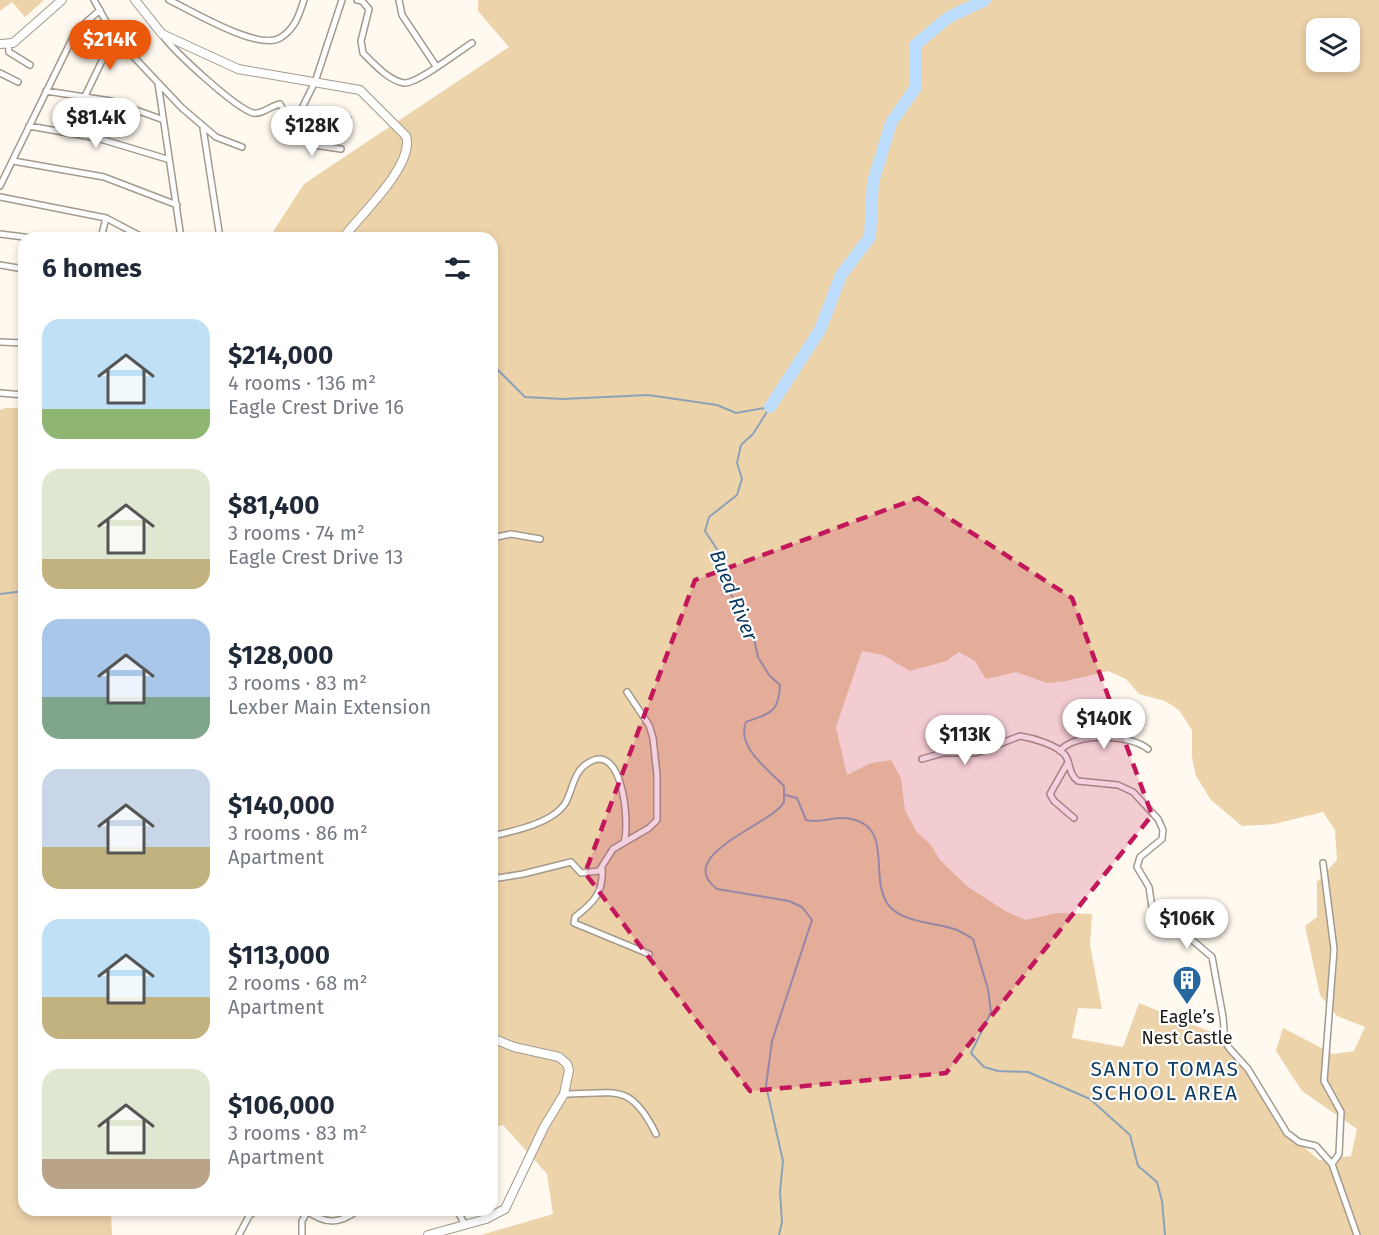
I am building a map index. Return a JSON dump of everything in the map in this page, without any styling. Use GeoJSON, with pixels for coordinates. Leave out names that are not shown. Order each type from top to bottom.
{"type":"FeatureCollection","features":[{"type":"Feature","properties":{"kind":"main road"},"geometry":{"type":"LineString","coordinates":[[4,44],[13,42],[62,0]]}},
{"type":"Feature","properties":{"kind":"main road"},"geometry":{"type":"LineString","coordinates":[[140,2],[162,34],[246,72],[360,90],[406,136],[409,144],[396,174],[348,232]]}},
{"type":"Feature","properties":{"kind":"main road"},"geometry":{"type":"LineString","coordinates":[[498,1040],[514,1047],[559,1057],[567,1064],[569,1070],[564,1094],[544,1127],[509,1204],[498,1211]]}},
{"type":"Feature","properties":{"kind":"main road"},"geometry":{"type":"LineString","coordinates":[[428,1235],[491,1216]]}},
{"type":"Feature","properties":{"kind":"street"},"geometry":{"type":"LineString","coordinates":[[94,0],[114,36],[203,128],[216,137],[242,147]]}},
{"type":"Feature","properties":{"kind":"street"},"geometry":{"type":"LineString","coordinates":[[169,0],[236,32],[266,42],[280,38],[291,29],[304,0]]}},
{"type":"Feature","properties":{"kind":"street"},"geometry":{"type":"LineString","coordinates":[[292,126],[315,82],[342,0]]}},
{"type":"Feature","properties":{"kind":"street"},"geometry":{"type":"LineString","coordinates":[[357,0],[362,1],[369,9],[360,47],[373,62],[398,82],[408,84],[472,43]]}},
{"type":"Feature","properties":{"kind":"street"},"geometry":{"type":"LineString","coordinates":[[399,0],[402,15],[436,66]]}},
{"type":"Feature","properties":{"kind":"street"},"geometry":{"type":"LineString","coordinates":[[0,186],[76,31],[100,10]]}},
{"type":"Feature","properties":{"kind":"street"},"geometry":{"type":"LineString","coordinates":[[162,34],[198,72],[248,109],[258,113],[280,104],[292,126],[314,145],[341,149]]}},
{"type":"Feature","properties":{"kind":"street"},"geometry":{"type":"LineString","coordinates":[[84,96],[114,36]]}},
{"type":"Feature","properties":{"kind":"street"},"geometry":{"type":"LineString","coordinates":[[4,44],[9,52],[30,65]]}},
{"type":"Feature","properties":{"kind":"street"},"geometry":{"type":"LineString","coordinates":[[0,73],[18,82]]}},
{"type":"Feature","properties":{"kind":"street"},"geometry":{"type":"LineString","coordinates":[[158,82],[161,119],[180,232]]}},
{"type":"Feature","properties":{"kind":"street"},"geometry":{"type":"LineString","coordinates":[[46,91],[124,105],[161,119]]}},
{"type":"Feature","properties":{"kind":"street"},"geometry":{"type":"LineString","coordinates":[[299,130],[333,118],[348,119]]}},
{"type":"Feature","properties":{"kind":"street"},"geometry":{"type":"LineString","coordinates":[[29,126],[97,138],[167,159]]}},
{"type":"Feature","properties":{"kind":"street"},"geometry":{"type":"LineString","coordinates":[[203,128],[219,232]]}},
{"type":"Feature","properties":{"kind":"street"},"geometry":{"type":"LineString","coordinates":[[13,161],[104,177],[177,205]]}},
{"type":"Feature","properties":{"kind":"street"},"geometry":{"type":"LineString","coordinates":[[0,197],[106,218],[130,232]]}},
{"type":"Feature","properties":{"kind":"street"},"geometry":{"type":"LineString","coordinates":[[102,232],[106,218]]}},
{"type":"Feature","properties":{"kind":"street"},"geometry":{"type":"LineString","coordinates":[[0,234],[18,236]]}},
{"type":"Feature","properties":{"kind":"street"},"geometry":{"type":"LineString","coordinates":[[0,265],[18,268]]}},
{"type":"Feature","properties":{"kind":"street"},"geometry":{"type":"LineString","coordinates":[[0,342],[18,343]]}},
{"type":"Feature","properties":{"kind":"street"},"geometry":{"type":"LineString","coordinates":[[0,393],[18,394]]}},
{"type":"Feature","properties":{"kind":"street"},"geometry":{"type":"LineString","coordinates":[[498,537],[511,534],[540,539]]}},
{"type":"Feature","properties":{"kind":"street"},"geometry":{"type":"LineString","coordinates":[[627,692],[649,725],[653,738],[657,766],[655,794],[658,815],[649,828],[624,842],[609,854],[602,868],[602,885],[597,899],[575,917],[574,923],[649,954]]}},
{"type":"Feature","properties":{"kind":"street"},"geometry":{"type":"LineString","coordinates":[[922,759],[951,752],[976,753],[1020,736],[1060,751],[1067,757],[1074,778],[1078,781],[1118,785],[1133,792],[1158,819],[1163,830],[1162,839],[1140,857],[1137,867],[1149,887],[1155,921],[1184,933],[1212,957],[1225,1041],[1248,1069],[1287,1133],[1299,1142],[1316,1146],[1332,1164],[1357,1235]]}},
{"type":"Feature","properties":{"kind":"street"},"geometry":{"type":"LineString","coordinates":[[1060,751],[1069,742],[1089,738],[1137,741],[1148,749]]}},
{"type":"Feature","properties":{"kind":"street"},"geometry":{"type":"LineString","coordinates":[[498,834],[558,811],[565,803],[580,769],[594,760],[603,760],[611,764],[619,780],[626,831],[624,842]]}},
{"type":"Feature","properties":{"kind":"street"},"geometry":{"type":"LineString","coordinates":[[1068,764],[1050,794],[1054,801],[1074,818]]}},
{"type":"Feature","properties":{"kind":"street"},"geometry":{"type":"LineString","coordinates":[[498,878],[571,862],[581,873],[591,873],[602,868]]}},
{"type":"Feature","properties":{"kind":"street"},"geometry":{"type":"LineString","coordinates":[[1323,863],[1334,950],[1324,1082],[1341,1112],[1339,1154],[1332,1164]]}},
{"type":"Feature","properties":{"kind":"street"},"geometry":{"type":"LineString","coordinates":[[564,1094],[620,1092],[638,1104],[656,1134]]}},
{"type":"Feature","properties":{"kind":"street"},"geometry":{"type":"LineString","coordinates":[[239,1235],[249,1216]]}},
{"type":"Feature","properties":{"kind":"street"},"geometry":{"type":"LineString","coordinates":[[302,1235],[304,1216]]}},
{"type":"Feature","properties":{"kind":"street"},"geometry":{"type":"LineString","coordinates":[[317,1216],[331,1222],[343,1220],[349,1216]]}},
{"type":"Feature","properties":{"kind":"street"},"geometry":{"type":"LineString","coordinates":[[460,1216],[465,1225]]}},
{"type":"Feature","properties":{"kind":"highlighted area"},"geometry":{"type":"Polygon","coordinates":[[[918,498],[1072,598],[1152,815],[946,1073],[750,1091],[585,873],[695,580],[918,498]]]}},
{"type":"Feature","properties":{"kind":"shaded area"},"geometry":{"type":"Polygon","coordinates":[[[0,0],[44,0],[25,17],[12,2],[0,11],[0,0]]]}},
{"type":"Feature","properties":{"kind":"shaded area"},"geometry":{"type":"Polygon","coordinates":[[[478,0],[1379,0],[1379,1235],[481,1235],[553,1214],[547,1174],[503,1125],[498,1126],[498,232],[273,232],[304,184],[509,47],[478,11],[478,0]],[[862,651],[836,727],[847,775],[871,763],[891,760],[901,778],[905,810],[916,831],[931,845],[940,860],[968,887],[1007,912],[1026,920],[1057,913],[1092,914],[1090,945],[1102,1009],[1078,1008],[1072,1038],[1123,1047],[1139,1003],[1226,1038],[1291,1136],[1319,1160],[1351,1156],[1357,1129],[1302,1091],[1276,1051],[1283,1028],[1333,1054],[1354,1051],[1365,1027],[1337,1016],[1320,995],[1305,926],[1317,917],[1317,882],[1337,860],[1335,830],[1323,812],[1274,824],[1242,826],[1211,800],[1196,776],[1192,758],[1192,730],[1179,710],[1165,701],[1139,694],[1126,679],[1108,671],[1047,683],[1016,672],[986,679],[975,661],[959,652],[946,661],[910,671],[883,655],[862,651]]]}},
{"type":"Feature","properties":{"kind":"shaded area"},"geometry":{"type":"Polygon","coordinates":[[[18,408],[18,1216],[111,1216],[112,1235],[0,1235],[0,410],[18,408]]]}},
{"type":"Feature","properties":{"kind":"waterway","name":"Bued River"},"geometry":{"type":"LineString","coordinates":[[770,407],[820,330],[841,275],[870,237],[873,182],[891,123],[916,87],[915,45],[949,17],[985,0]]}},
{"type":"Feature","properties":{"kind":"waterway"},"geometry":{"type":"LineString","coordinates":[[498,370],[525,397],[563,399],[648,395],[717,405],[736,413],[770,407]]}},
{"type":"Feature","properties":{"kind":"waterway","name":"Bued River"},"geometry":{"type":"LineString","coordinates":[[770,407],[753,434],[741,445],[737,463],[742,479],[737,495],[709,517],[705,531],[722,557],[729,591],[753,634],[758,657],[769,675],[780,685],[778,701],[772,711],[746,722],[744,731],[749,749],[784,786],[784,802],[776,811],[716,852],[707,864],[707,876],[717,889],[789,901],[802,907],[812,920],[772,1041],[766,1086],[783,1161],[780,1192],[782,1222],[779,1235]]}},
{"type":"Feature","properties":{"kind":"waterway"},"geometry":{"type":"LineString","coordinates":[[0,594],[18,592]]}},
{"type":"Feature","properties":{"kind":"waterway"},"geometry":{"type":"LineString","coordinates":[[785,795],[797,798],[806,820],[845,818],[865,824],[873,833],[877,844],[881,884],[884,897],[891,908],[905,917],[957,930],[973,939],[988,989],[991,1012],[971,1053],[984,1067],[998,1071],[1028,1072],[1090,1099],[1130,1135],[1138,1166],[1157,1182],[1162,1201],[1165,1235]]}},
{"type":"Feature","properties":{"kind":"place","name":"Eagle’s Nest Castle"},"geometry":{"type":"Point","coordinates":[1187,1006]}},
{"type":"Feature","properties":{"kind":"district","name":"SANTO TOMAS SCHOOL AREA"},"geometry":{"type":"Point","coordinates":[1165,1081]}}]}
